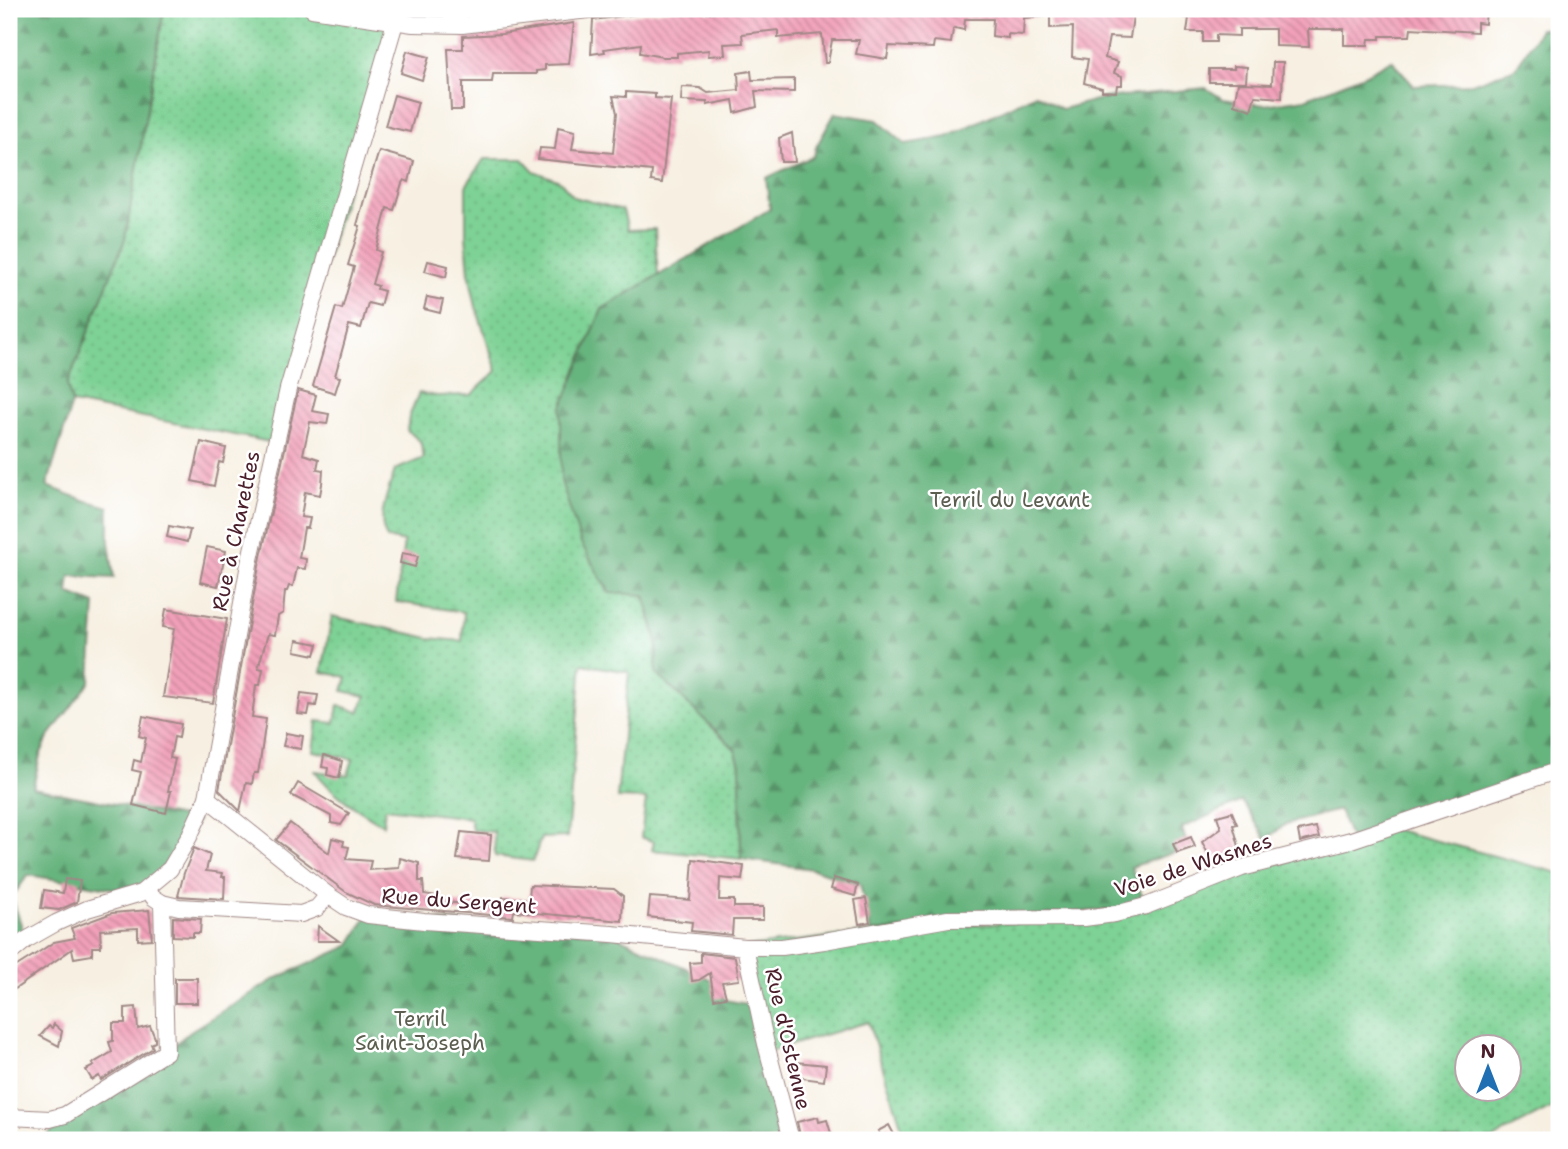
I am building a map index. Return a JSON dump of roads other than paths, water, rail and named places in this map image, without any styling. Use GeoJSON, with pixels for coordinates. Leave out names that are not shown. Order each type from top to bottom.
{"type":"FeatureCollection","features":[{"type":"Feature","properties":{"kind":"street"},"geometry":{"type":"LineString","coordinates":[[312,9],[397,15],[462,24],[597,9]]}},
{"type":"Feature","properties":{"kind":"street","name":"Rue à Charettes"},"geometry":{"type":"LineString","coordinates":[[9,954],[55,923],[87,909],[141,893],[170,869],[208,798],[249,564],[288,389],[397,15]]}},
{"type":"Feature","properties":{"kind":"street","name":"Voie de Wasmes"},"geometry":{"type":"LineString","coordinates":[[745,947],[782,947],[948,919],[1084,918],[1115,914],[1146,906],[1242,868],[1351,840],[1559,770]]}},
{"type":"Feature","properties":{"kind":"street","name":"Rue du Sergent"},"geometry":{"type":"LineString","coordinates":[[208,798],[328,895],[346,907],[377,916],[745,947]]}},
{"type":"Feature","properties":{"kind":"street"},"geometry":{"type":"LineString","coordinates":[[130,897],[153,897],[178,906],[301,914],[317,908],[328,895]]}},
{"type":"Feature","properties":{"kind":"street"},"geometry":{"type":"LineString","coordinates":[[9,1117],[50,1119],[65,1115],[166,1052],[162,902]]}},
{"type":"Feature","properties":{"kind":"street","name":"Rue d'Ostenne"},"geometry":{"type":"LineString","coordinates":[[745,947],[791,1140]]}},
{"type":"Feature","properties":{"kind":"park label","name":"Terril du Levant"},"geometry":{"type":"Point","coordinates":[1010,500]}},
{"type":"Feature","properties":{"kind":"park label","name":"Terril Saint-Joseph"},"geometry":{"type":"Point","coordinates":[420,1031]}}]}
